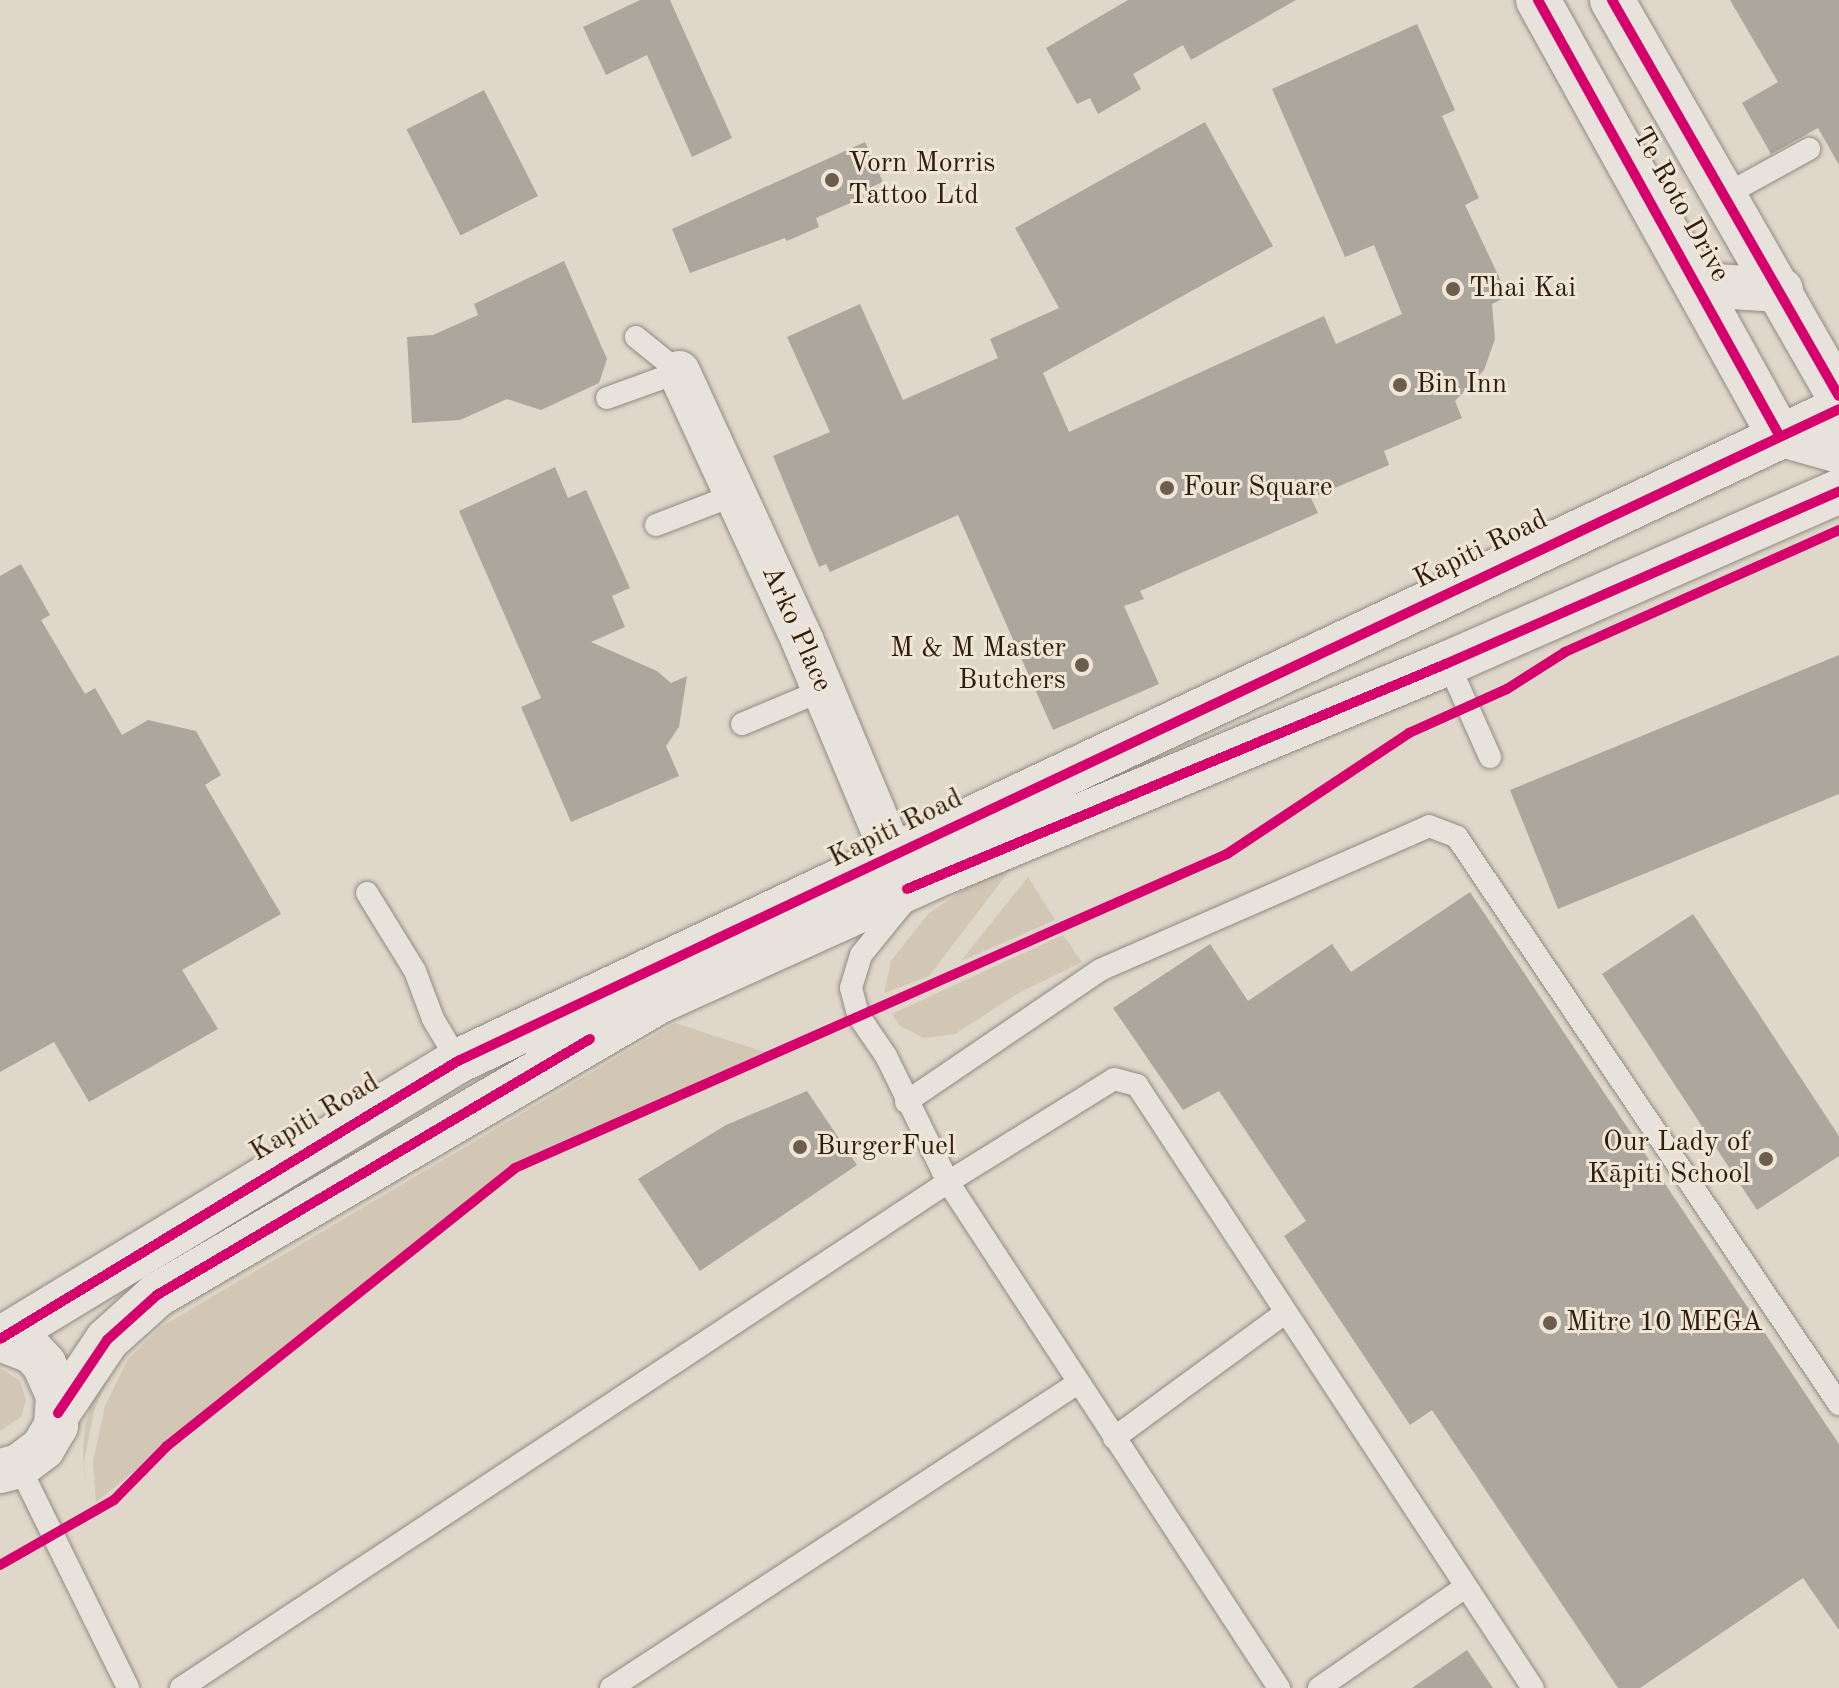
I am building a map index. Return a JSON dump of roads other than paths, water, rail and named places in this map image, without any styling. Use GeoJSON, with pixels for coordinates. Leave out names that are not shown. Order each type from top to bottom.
{"type":"FeatureCollection","features":[{"type":"Feature","properties":{"kind":"main road","name":"Te Roto Drive"},"geometry":{"type":"LineString","coordinates":[[1538,0],[1779,434]]}},
{"type":"Feature","properties":{"kind":"main road","name":"Te Roto Drive"},"geometry":{"type":"LineString","coordinates":[[1612,0],[1839,396]]}},
{"type":"Feature","properties":{"kind":"main road"},"geometry":{"type":"LineString","coordinates":[[1688,270],[1714,286],[1781,290]]}},
{"type":"Feature","properties":{"kind":"main road","name":"Kapiti Road"},"geometry":{"type":"LineString","coordinates":[[10,1468],[43,1448],[58,1413],[107,1340],[157,1295],[542,1065],[901,872],[1779,434],[1836,434]]}},
{"type":"Feature","properties":{"kind":"main road"},"geometry":{"type":"LineString","coordinates":[[1753,530],[1789,498],[1836,434]]}},
{"type":"Feature","properties":{"kind":"main road","name":"Kapiti Road"},"geometry":{"type":"LineString","coordinates":[[0,1339],[458,1061],[901,872],[1448,663],[1839,491]]}},
{"type":"Feature","properties":{"kind":"main road"},"geometry":{"type":"LineString","coordinates":[[458,1061],[542,1065]]}},
{"type":"Feature","properties":{"kind":"main road"},"geometry":{"type":"LineString","coordinates":[[0,1339],[32,1351],[44,1364],[58,1396],[58,1413]]}},
{"type":"Feature","properties":{"kind":"street","name":"Arko Place"},"geometry":{"type":"LineString","coordinates":[[679,372],[823,690],[901,872]]}},
{"type":"Feature","properties":{"kind":"lane"},"geometry":{"type":"LineString","coordinates":[[1725,195],[1809,149]]}},
{"type":"Feature","properties":{"kind":"lane"},"geometry":{"type":"LineString","coordinates":[[636,337],[679,372]]}},
{"type":"Feature","properties":{"kind":"lane"},"geometry":{"type":"LineString","coordinates":[[607,398],[679,372]]}},
{"type":"Feature","properties":{"kind":"lane"},"geometry":{"type":"LineString","coordinates":[[656,525],[734,495]]}},
{"type":"Feature","properties":{"kind":"lane"},"geometry":{"type":"LineString","coordinates":[[1448,663],[1490,757]]}},
{"type":"Feature","properties":{"kind":"lane"},"geometry":{"type":"LineString","coordinates":[[742,724],[823,690]]}},
{"type":"Feature","properties":{"kind":"lane"},"geometry":{"type":"LineString","coordinates":[[906,1102],[1100,970],[1407,831],[1429,826],[1457,837],[1839,1404]]}},
{"type":"Feature","properties":{"kind":"lane"},"geometry":{"type":"LineString","coordinates":[[901,872],[903,908],[861,955],[851,988],[858,1015],[886,1056],[948,1182],[1279,1688]]}},
{"type":"Feature","properties":{"kind":"lane"},"geometry":{"type":"LineString","coordinates":[[367,893],[415,971],[433,1019],[458,1061]]}},
{"type":"Feature","properties":{"kind":"lane"},"geometry":{"type":"LineString","coordinates":[[181,1688],[948,1182],[1114,1079],[1137,1085],[1464,1588],[1533,1688]]}},
{"type":"Feature","properties":{"kind":"lane"},"geometry":{"type":"LineString","coordinates":[[1114,1438],[1285,1313]]}},
{"type":"Feature","properties":{"kind":"lane"},"geometry":{"type":"LineString","coordinates":[[611,1688],[1078,1383]]}},
{"type":"Feature","properties":{"kind":"lane"},"geometry":{"type":"LineString","coordinates":[[10,1468],[128,1688]]}},
{"type":"Feature","properties":{"kind":"lane"},"geometry":{"type":"LineString","coordinates":[[1319,1688],[1464,1588]]}},
{"type":"Feature","properties":{"kind":"place","name":"Vorn Morris Tattoo Ltd"},"geometry":{"type":"Point","coordinates":[832,180]}},
{"type":"Feature","properties":{"kind":"place","name":"Thai Kai"},"geometry":{"type":"Point","coordinates":[1453,289]}},
{"type":"Feature","properties":{"kind":"place","name":"Bin Inn"},"geometry":{"type":"Point","coordinates":[1400,385]}},
{"type":"Feature","properties":{"kind":"place","name":"Four Square"},"geometry":{"type":"Point","coordinates":[1167,488]}},
{"type":"Feature","properties":{"kind":"place","name":"M & M Master Butchers"},"geometry":{"type":"Point","coordinates":[1082,665]}},
{"type":"Feature","properties":{"kind":"place","name":"BurgerFuel"},"geometry":{"type":"Point","coordinates":[800,1147]}},
{"type":"Feature","properties":{"kind":"place","name":"Our Lady of Kāpiti School"},"geometry":{"type":"Point","coordinates":[1766,1159]}},
{"type":"Feature","properties":{"kind":"place","name":"Mitre 10 MEGA"},"geometry":{"type":"Point","coordinates":[1550,1323]}}]}
